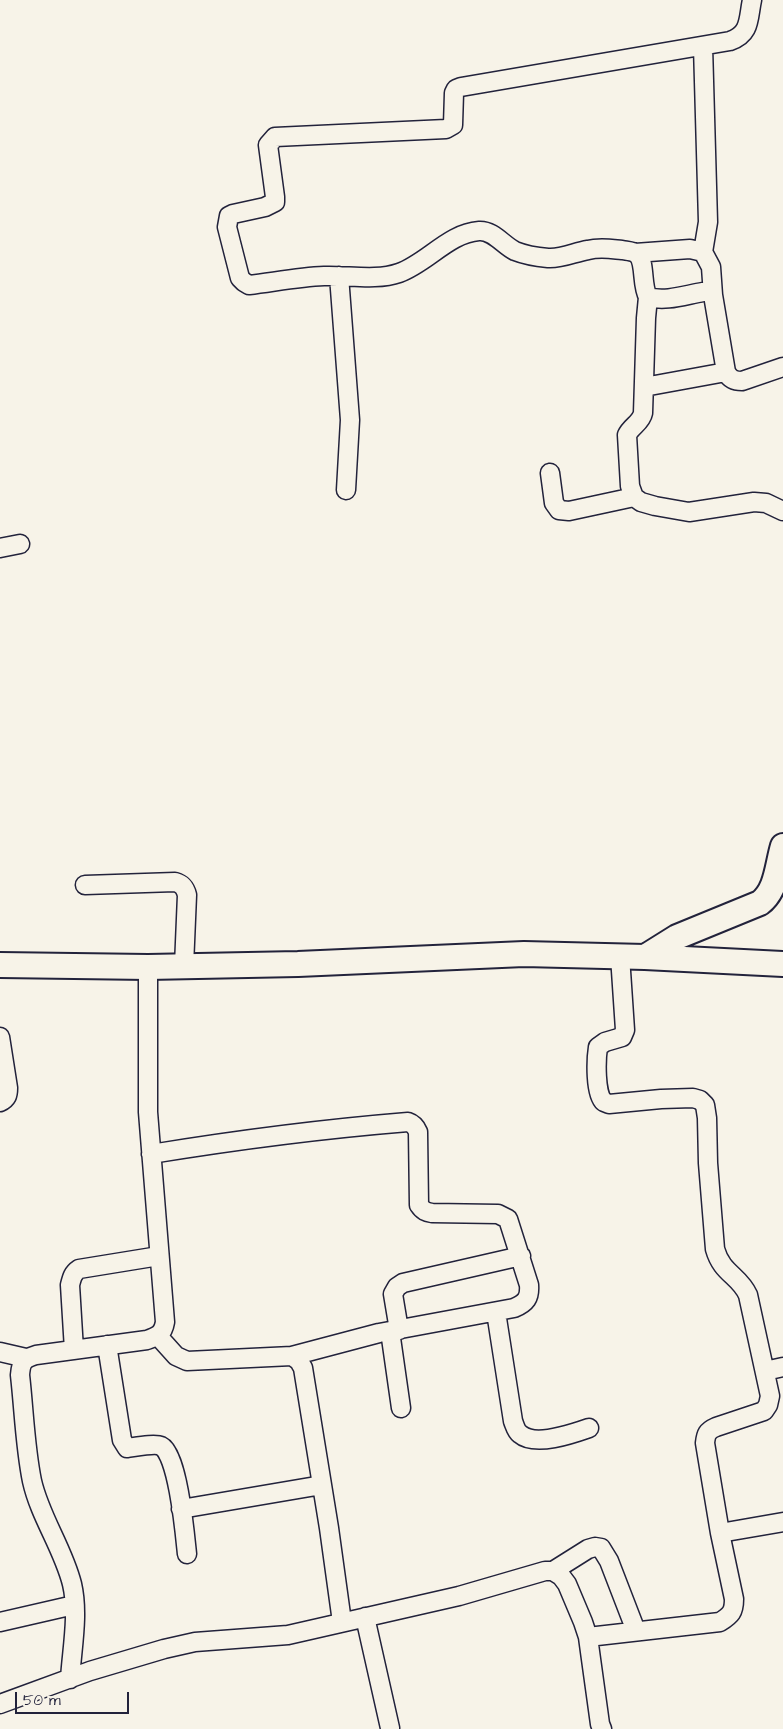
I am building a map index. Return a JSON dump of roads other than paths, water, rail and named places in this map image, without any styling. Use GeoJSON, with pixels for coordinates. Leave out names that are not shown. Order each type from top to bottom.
{"type":"FeatureCollection","features":[{"type":"Feature","properties":{"kind":"street"},"geometry":{"type":"LineString","coordinates":[[703,252],[690,249],[635,252],[604,248],[586,250],[562,257],[546,258],[514,250],[488,232],[481,231],[462,235],[400,272],[378,276],[298,278],[249,285],[240,278],[227,227],[227,220],[228,216],[233,214],[266,207],[275,202],[268,145],[275,137],[446,129],[453,125],[454,93],[461,86],[730,41],[741,36],[748,26],[752,0]]}},
{"type":"Feature","properties":{"kind":"street"},"geometry":{"type":"LineString","coordinates":[[703,46],[708,222],[703,252],[711,267],[713,295],[726,372],[728,377],[735,381],[742,381],[783,367]]}},
{"type":"Feature","properties":{"kind":"street"},"geometry":{"type":"LineString","coordinates":[[635,252],[641,261],[645,292],[648,297],[642,418],[629,430],[627,435],[630,486],[634,497],[641,502],[654,506],[684,512],[695,512],[754,502],[766,503],[783,511]]}},
{"type":"Feature","properties":{"kind":"street"},"geometry":{"type":"LineString","coordinates":[[338,276],[350,420],[346,490]]}},
{"type":"Feature","properties":{"kind":"street"},"geometry":{"type":"LineString","coordinates":[[648,297],[668,299],[703,292],[713,295]]}},
{"type":"Feature","properties":{"kind":"street"},"geometry":{"type":"LineString","coordinates":[[644,387],[726,372]]}},
{"type":"Feature","properties":{"kind":"street"},"geometry":{"type":"LineString","coordinates":[[550,473],[554,503],[559,510],[564,512],[634,497]]}},
{"type":"Feature","properties":{"kind":"street"},"geometry":{"type":"LineString","coordinates":[[0,548],[20,544]]}},
{"type":"Feature","properties":{"kind":"street"},"geometry":{"type":"LineString","coordinates":[[645,957],[677,937],[760,903],[768,897],[772,889],[783,846]]}},
{"type":"Feature","properties":{"kind":"street"},"geometry":{"type":"LineString","coordinates":[[85,885],[175,882],[181,884],[185,888],[187,895],[184,966]]}},
{"type":"Feature","properties":{"kind":"street"},"geometry":{"type":"LineString","coordinates":[[0,965],[148,967],[298,964],[524,954],[620,956],[783,964]]}},
{"type":"Feature","properties":{"kind":"street"},"geometry":{"type":"LineString","coordinates":[[588,1637],[720,1622],[731,1616],[734,1609],[734,1599],[720,1534],[705,1443],[706,1435],[708,1430],[764,1411],[770,1396],[748,1294],[746,1289],[721,1265],[715,1248],[708,1163],[707,1118],[704,1106],[700,1100],[693,1098],[661,1098],[609,1104],[604,1102],[598,1094],[598,1047],[605,1042],[622,1037],[625,1030],[620,956]]}},
{"type":"Feature","properties":{"kind":"street"},"geometry":{"type":"LineString","coordinates":[[0,1352],[26,1358],[147,1340],[158,1336],[163,1331],[164,1322],[148,1112],[148,967]]}},
{"type":"Feature","properties":{"kind":"street"},"geometry":{"type":"LineString","coordinates":[[0,1037],[8,1088],[8,1095],[0,1102]]}},
{"type":"Feature","properties":{"kind":"street"},"geometry":{"type":"LineString","coordinates":[[151,1154],[332,1128],[408,1122],[413,1124],[418,1132],[419,1205],[422,1210],[432,1213],[498,1214],[503,1216],[512,1226],[530,1285],[530,1293],[527,1300],[514,1308],[394,1330],[292,1356],[187,1361],[176,1356],[158,1336]]}},
{"type":"Feature","properties":{"kind":"street"},"geometry":{"type":"LineString","coordinates":[[74,1350],[70,1284],[72,1276],[76,1271],[159,1256]]}},
{"type":"Feature","properties":{"kind":"street"},"geometry":{"type":"LineString","coordinates":[[401,1408],[394,1330],[393,1294],[402,1283],[521,1256]]}},
{"type":"Feature","properties":{"kind":"street"},"geometry":{"type":"LineString","coordinates":[[496,1312],[516,1430],[522,1436],[537,1439],[565,1436],[589,1428]]}},
{"type":"Feature","properties":{"kind":"street"},"geometry":{"type":"LineString","coordinates":[[107,1346],[124,1444],[127,1448],[157,1445],[162,1446],[166,1450],[177,1481],[187,1554]]}},
{"type":"Feature","properties":{"kind":"street"},"geometry":{"type":"LineString","coordinates":[[292,1356],[299,1361],[303,1368],[342,1622]]}},
{"type":"Feature","properties":{"kind":"street"},"geometry":{"type":"LineString","coordinates":[[26,1358],[22,1361],[20,1375],[32,1481],[69,1576],[74,1605],[70,1678]]}},
{"type":"Feature","properties":{"kind":"street"},"geometry":{"type":"LineString","coordinates":[[765,1371],[783,1367]]}},
{"type":"Feature","properties":{"kind":"street"},"geometry":{"type":"LineString","coordinates":[[181,1509],[322,1485]]}},
{"type":"Feature","properties":{"kind":"street"},"geometry":{"type":"LineString","coordinates":[[720,1534],[783,1522]]}},
{"type":"Feature","properties":{"kind":"street"},"geometry":{"type":"LineString","coordinates":[[553,1571],[588,1549],[601,1548],[609,1561],[636,1631]]}},
{"type":"Feature","properties":{"kind":"street"},"geometry":{"type":"LineString","coordinates":[[0,1704],[70,1678],[164,1649],[195,1642],[288,1636],[459,1596],[545,1571],[553,1571],[561,1576],[567,1584],[588,1637],[602,1729]]}},
{"type":"Feature","properties":{"kind":"street"},"geometry":{"type":"LineString","coordinates":[[0,1622],[74,1605]]}},
{"type":"Feature","properties":{"kind":"street"},"geometry":{"type":"LineString","coordinates":[[365,1617],[390,1728]]}}]}
